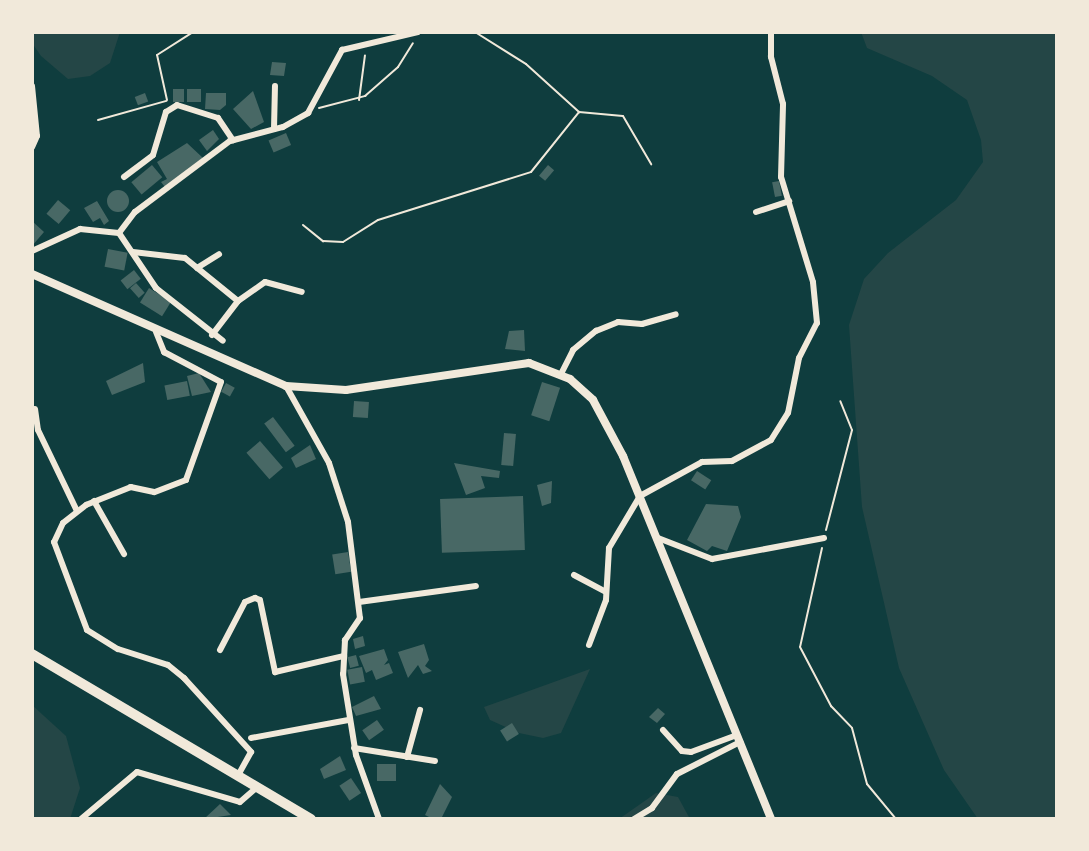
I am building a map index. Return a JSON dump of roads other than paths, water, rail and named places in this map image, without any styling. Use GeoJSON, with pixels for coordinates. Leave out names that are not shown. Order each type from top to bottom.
{"type":"FeatureCollection","features":[{"type":"Feature","properties":{"kind":"highway"},"geometry":{"type":"LineString","coordinates":[[32,654],[311,819]]}},
{"type":"Feature","properties":{"kind":"main road"},"geometry":{"type":"LineString","coordinates":[[32,274],[156,332],[286,386],[329,391],[529,363],[561,374],[593,400],[640,496],[771,819]]}},
{"type":"Feature","properties":{"kind":"street"},"geometry":{"type":"LineString","coordinates":[[119,233],[135,212],[233,140],[274,129],[314,108],[342,50],[364,41],[419,32]]}},
{"type":"Feature","properties":{"kind":"street"},"geometry":{"type":"LineString","coordinates":[[589,645],[606,592],[609,548],[640,496],[702,462],[732,461],[756,452],[788,413],[799,358],[820,307],[781,177],[783,104],[771,57],[771,32]]}},
{"type":"Feature","properties":{"kind":"street"},"geometry":{"type":"LineString","coordinates":[[32,86],[37,136],[32,147]]}},
{"type":"Feature","properties":{"kind":"street"},"geometry":{"type":"LineString","coordinates":[[274,129],[275,86]]}},
{"type":"Feature","properties":{"kind":"street"},"geometry":{"type":"LineString","coordinates":[[124,177],[153,155],[168,105],[185,106],[218,118],[233,140]]}},
{"type":"Feature","properties":{"kind":"street"},"geometry":{"type":"LineString","coordinates":[[756,212],[789,201]]}},
{"type":"Feature","properties":{"kind":"street"},"geometry":{"type":"LineString","coordinates":[[32,251],[80,229],[119,233],[156,288],[223,341]]}},
{"type":"Feature","properties":{"kind":"street"},"geometry":{"type":"LineString","coordinates":[[133,252],[185,258],[238,301]]}},
{"type":"Feature","properties":{"kind":"street"},"geometry":{"type":"LineString","coordinates":[[197,268],[219,254]]}},
{"type":"Feature","properties":{"kind":"street"},"geometry":{"type":"LineString","coordinates":[[212,335],[238,301],[273,281],[302,292]]}},
{"type":"Feature","properties":{"kind":"street"},"geometry":{"type":"LineString","coordinates":[[561,374],[573,350],[596,331],[618,322],[642,324],[676,314]]}},
{"type":"Feature","properties":{"kind":"street"},"geometry":{"type":"LineString","coordinates":[[156,332],[164,352],[221,382],[199,449],[181,486],[145,492],[131,487],[94,501],[77,511],[56,531],[54,542],[87,630],[118,649],[168,665],[184,678],[251,752],[239,774]]}},
{"type":"Feature","properties":{"kind":"street"},"geometry":{"type":"LineString","coordinates":[[286,386],[329,463],[348,522],[360,618],[345,640],[348,720],[354,748],[379,819]]}},
{"type":"Feature","properties":{"kind":"street"},"geometry":{"type":"LineString","coordinates":[[35,409],[38,430],[77,511]]}},
{"type":"Feature","properties":{"kind":"street"},"geometry":{"type":"LineString","coordinates":[[94,501],[124,554]]}},
{"type":"Feature","properties":{"kind":"street"},"geometry":{"type":"LineString","coordinates":[[658,538],[712,559],[824,538]]}},
{"type":"Feature","properties":{"kind":"street"},"geometry":{"type":"LineString","coordinates":[[574,575],[606,592]]}},
{"type":"Feature","properties":{"kind":"street"},"geometry":{"type":"LineString","coordinates":[[359,602],[476,586]]}},
{"type":"Feature","properties":{"kind":"street"},"geometry":{"type":"LineString","coordinates":[[220,650],[245,602],[255,598],[260,600],[275,672],[344,656]]}},
{"type":"Feature","properties":{"kind":"street"},"geometry":{"type":"LineString","coordinates":[[407,757],[420,710]]}},
{"type":"Feature","properties":{"kind":"street"},"geometry":{"type":"LineString","coordinates":[[251,738],[348,720]]}},
{"type":"Feature","properties":{"kind":"street"},"geometry":{"type":"LineString","coordinates":[[663,730],[682,751],[691,752],[738,739]]}},
{"type":"Feature","properties":{"kind":"street"},"geometry":{"type":"LineString","coordinates":[[634,819],[652,808],[677,774],[738,739]]}},
{"type":"Feature","properties":{"kind":"street"},"geometry":{"type":"LineString","coordinates":[[354,748],[435,761]]}},
{"type":"Feature","properties":{"kind":"street"},"geometry":{"type":"LineString","coordinates":[[81,819],[134,780],[137,772],[240,802],[257,787]]}}]}
